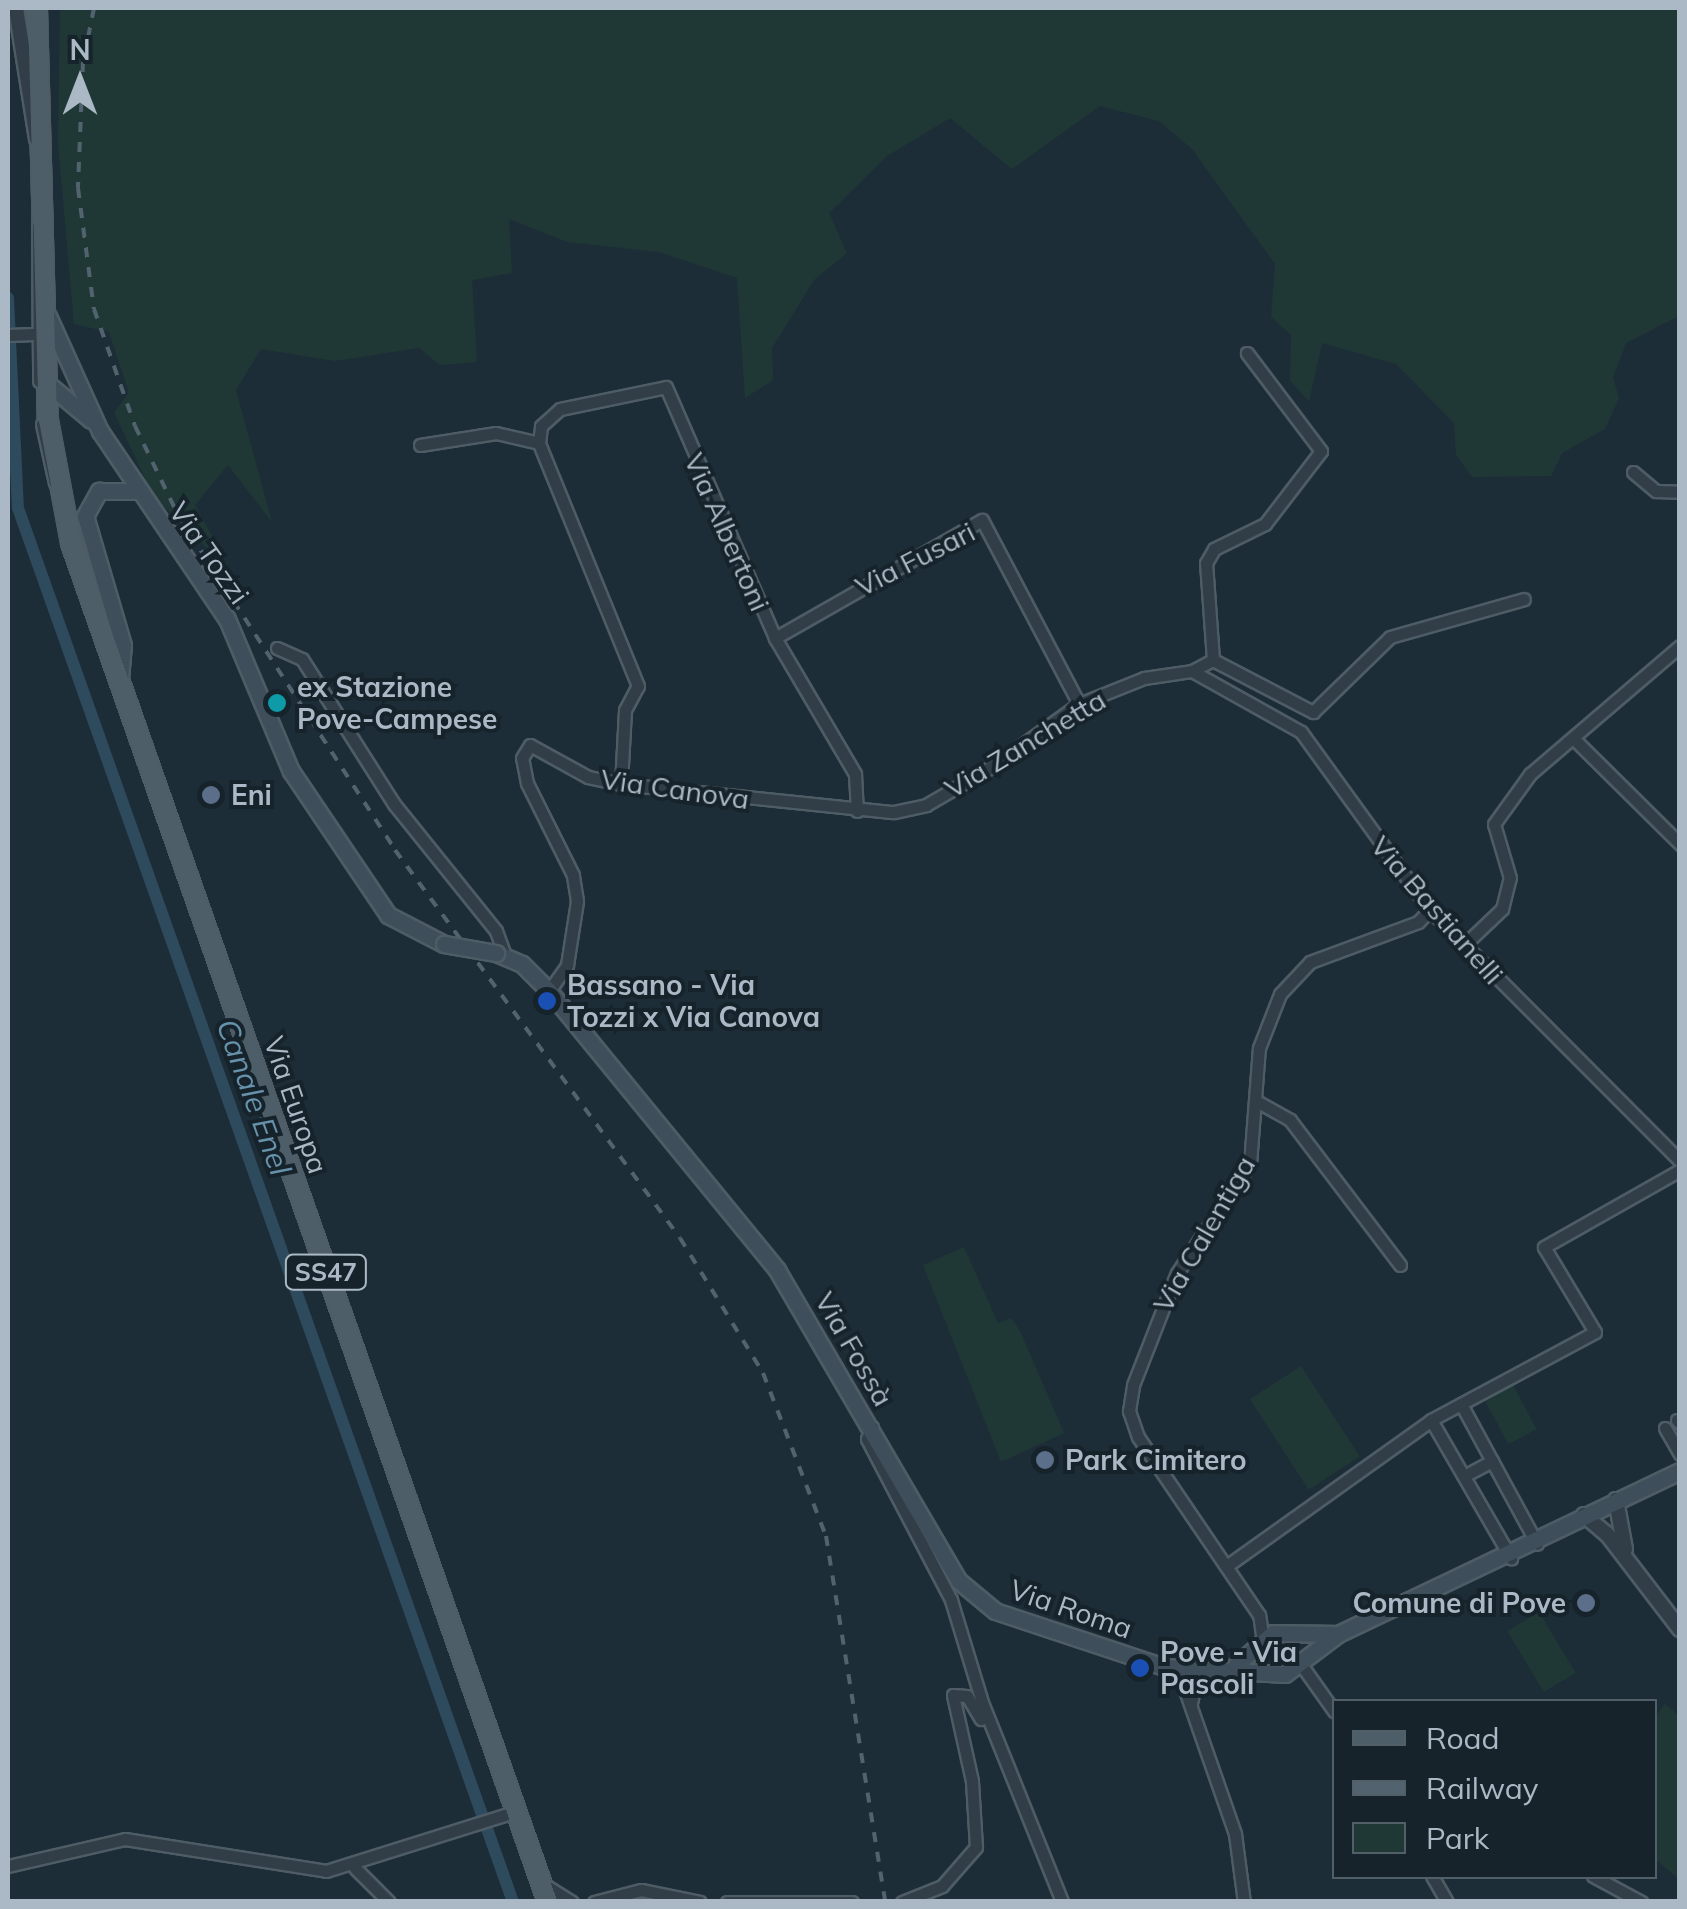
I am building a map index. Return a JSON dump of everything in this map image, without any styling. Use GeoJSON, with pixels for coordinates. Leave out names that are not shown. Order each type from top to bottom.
{"type":"FeatureCollection","features":[{"type":"Feature","properties":{"kind":"main road","name":"SS47"},"geometry":{"type":"LineString","coordinates":[[41,8],[48,316]]}},
{"type":"Feature","properties":{"kind":"main road","name":"Via Europa"},"geometry":{"type":"LineString","coordinates":[[48,316],[48,384],[57,489],[120,686],[511,1814],[545,1893]]}},
{"type":"Feature","properties":{"kind":"main road"},"geometry":{"type":"LineString","coordinates":[[48,316],[100,431]]}},
{"type":"Feature","properties":{"kind":"main road"},"geometry":{"type":"LineString","coordinates":[[48,384],[100,431]]}},
{"type":"Feature","properties":{"kind":"main road","name":"Via Tozzi"},"geometry":{"type":"LineString","coordinates":[[100,431],[135,491],[210,588],[291,771],[388,916],[444,944],[501,956]]}},
{"type":"Feature","properties":{"kind":"main road"},"geometry":{"type":"LineString","coordinates":[[120,686],[123,645],[85,516],[99,491],[135,491]]}},
{"type":"Feature","properties":{"kind":"main road","name":"Via Fossà"},"geometry":{"type":"LineString","coordinates":[[501,956],[549,991],[777,1270],[872,1427]]}},
{"type":"Feature","properties":{"kind":"main road","name":"Via Roma"},"geometry":{"type":"LineString","coordinates":[[872,1427],[959,1581],[978,1600],[1178,1670],[1231,1666],[1278,1672]]}},
{"type":"Feature","properties":{"kind":"main road"},"geometry":{"type":"LineString","coordinates":[[1262,1646],[1278,1672],[1338,1634],[1511,1558],[1584,1516],[1680,1471]]}},
{"type":"Feature","properties":{"kind":"main road"},"geometry":{"type":"LineString","coordinates":[[1286,1633],[1338,1634]]}},
{"type":"Feature","properties":{"kind":"main road"},"geometry":{"type":"LineString","coordinates":[[1286,1633],[1301,1660]]}},
{"type":"Feature","properties":{"kind":"main road","name":"Via Roma"},"geometry":{"type":"LineString","coordinates":[[1231,1666],[1286,1633]]}},
{"type":"Feature","properties":{"kind":"street"},"geometry":{"type":"LineString","coordinates":[[16,8],[45,163]]}},
{"type":"Feature","properties":{"kind":"street"},"geometry":{"type":"LineString","coordinates":[[46,197],[33,246],[32,334],[43,449],[57,489]]}},
{"type":"Feature","properties":{"kind":"street"},"geometry":{"type":"LineString","coordinates":[[8,334],[32,334]]}},
{"type":"Feature","properties":{"kind":"street"},"geometry":{"type":"LineString","coordinates":[[1248,353],[1320,452],[1265,524],[1214,549],[1206,562],[1213,660],[1313,712],[1390,637],[1524,598]]}},
{"type":"Feature","properties":{"kind":"street","name":"Via Albertoni"},"geometry":{"type":"LineString","coordinates":[[539,443],[541,426],[560,409],[673,390],[685,438],[775,638],[854,774],[856,811]]}},
{"type":"Feature","properties":{"kind":"street"},"geometry":{"type":"LineString","coordinates":[[420,445],[496,433],[539,443],[638,686],[625,710],[621,784]]}},
{"type":"Feature","properties":{"kind":"street"},"geometry":{"type":"LineString","coordinates":[[1633,472],[1656,491],[1680,492]]}},
{"type":"Feature","properties":{"kind":"street","name":"Via Fusari"},"geometry":{"type":"LineString","coordinates":[[775,638],[982,520],[1079,704]]}},
{"type":"Feature","properties":{"kind":"street"},"geometry":{"type":"LineString","coordinates":[[1462,946],[1502,909],[1510,878],[1494,824],[1530,774],[1680,646]]}},
{"type":"Feature","properties":{"kind":"street"},"geometry":{"type":"LineString","coordinates":[[276,648],[302,660],[325,690],[394,804],[496,931],[501,956]]}},
{"type":"Feature","properties":{"kind":"street","name":"Via Zanchetta"},"geometry":{"type":"LineString","coordinates":[[856,811],[926,804],[1079,704],[1144,678],[1192,671],[1213,660]]}},
{"type":"Feature","properties":{"kind":"street","name":"Via Bastianelli"},"geometry":{"type":"LineString","coordinates":[[1192,671],[1301,732],[1430,910],[1462,946],[1570,1043],[1680,1160]]}},
{"type":"Feature","properties":{"kind":"street"},"geometry":{"type":"LineString","coordinates":[[1573,738],[1680,844]]}},
{"type":"Feature","properties":{"kind":"street","name":"Via Canova"},"geometry":{"type":"LineString","coordinates":[[549,991],[567,965],[577,901],[572,876],[527,783],[524,751],[541,745],[588,777],[621,784],[856,811]]}},
{"type":"Feature","properties":{"kind":"street","name":"Via Calentiga"},"geometry":{"type":"LineString","coordinates":[[1228,1565],[1138,1437],[1129,1412],[1140,1354],[1177,1273],[1250,1164],[1262,1032],[1293,976],[1430,910]]}},
{"type":"Feature","properties":{"kind":"street"},"geometry":{"type":"LineString","coordinates":[[1258,1102],[1290,1120],[1400,1266]]}},
{"type":"Feature","properties":{"kind":"street"},"geometry":{"type":"LineString","coordinates":[[1286,1633],[1259,1615],[1228,1565],[1408,1434],[1595,1332],[1544,1247],[1680,1170]]}},
{"type":"Feature","properties":{"kind":"street"},"geometry":{"type":"LineString","coordinates":[[1460,1404],[1538,1544]]}},
{"type":"Feature","properties":{"kind":"street"},"geometry":{"type":"LineString","coordinates":[[1432,1420],[1511,1558]]}},
{"type":"Feature","properties":{"kind":"street","name":"Via Fossà"},"geometry":{"type":"LineString","coordinates":[[872,1427],[866,1439],[951,1600],[1062,1902]]}},
{"type":"Feature","properties":{"kind":"street"},"geometry":{"type":"LineString","coordinates":[[1664,1428],[1680,1454]]}},
{"type":"Feature","properties":{"kind":"street"},"geometry":{"type":"LineString","coordinates":[[1464,1476],[1492,1460]]}},
{"type":"Feature","properties":{"kind":"street"},"geometry":{"type":"LineString","coordinates":[[1616,1500],[1628,1559]]}},
{"type":"Feature","properties":{"kind":"street"},"geometry":{"type":"LineString","coordinates":[[1584,1516],[1628,1559],[1680,1629]]}},
{"type":"Feature","properties":{"kind":"street"},"geometry":{"type":"LineString","coordinates":[[1259,1615],[1262,1646]]}},
{"type":"Feature","properties":{"kind":"street"},"geometry":{"type":"LineString","coordinates":[[1301,1660],[1309,1681],[1332,1709]]}},
{"type":"Feature","properties":{"kind":"street"},"geometry":{"type":"LineString","coordinates":[[1178,1670],[1235,1834],[1244,1902]]}},
{"type":"Feature","properties":{"kind":"street"},"geometry":{"type":"LineString","coordinates":[[1190,1708],[1198,1670]]}},
{"type":"Feature","properties":{"kind":"street"},"geometry":{"type":"LineString","coordinates":[[1278,1672],[1309,1681]]}},
{"type":"Feature","properties":{"kind":"street"},"geometry":{"type":"LineString","coordinates":[[902,1902],[942,1886],[976,1847],[974,1795],[953,1694],[976,1708],[1014,1780]]}},
{"type":"Feature","properties":{"kind":"street"},"geometry":{"type":"LineString","coordinates":[[8,1866],[125,1838],[304,1870],[355,1868],[511,1814]]}},
{"type":"Feature","properties":{"kind":"street"},"geometry":{"type":"LineString","coordinates":[[355,1868],[389,1902]]}},
{"type":"Feature","properties":{"kind":"street"},"geometry":{"type":"LineString","coordinates":[[1434,1879],[1447,1902]]}},
{"type":"Feature","properties":{"kind":"street"},"geometry":{"type":"LineString","coordinates":[[1598,1879],[1638,1901]]}},
{"type":"Feature","properties":{"kind":"street"},"geometry":{"type":"LineString","coordinates":[[594,1902],[641,1890],[700,1902]]}},
{"type":"Feature","properties":{"kind":"street"},"geometry":{"type":"LineString","coordinates":[[545,1893],[572,1902]]}},
{"type":"Feature","properties":{"kind":"street"},"geometry":{"type":"LineString","coordinates":[[728,1902],[852,1902]]}},
{"type":"Feature","properties":{"kind":"green space"},"geometry":{"type":"Polygon","coordinates":[[[60,8],[1679,8],[1679,316],[1626,343],[1613,377],[1619,398],[1605,429],[1562,453],[1551,476],[1472,477],[1456,455],[1454,423],[1396,364],[1322,343],[1309,401],[1290,381],[1291,335],[1271,317],[1275,264],[1192,149],[1159,121],[1100,106],[1012,169],[950,118],[887,156],[829,213],[847,253],[814,280],[772,348],[773,380],[745,398],[737,278],[659,252],[567,242],[509,219],[512,273],[472,280],[477,362],[440,365],[419,348],[335,361],[261,349],[236,390],[272,522],[228,465],[195,505],[231,571],[153,496],[114,412],[129,393],[109,332],[74,324],[58,143],[60,8]]]}},
{"type":"Feature","properties":{"kind":"green space"},"geometry":{"type":"Polygon","coordinates":[[[964,1247],[998,1323],[1011,1318],[1020,1331],[1064,1433],[1001,1462],[923,1265],[964,1247]]]}},
{"type":"Feature","properties":{"kind":"green space"},"geometry":{"type":"Polygon","coordinates":[[[1301,1366],[1360,1457],[1309,1490],[1250,1399],[1301,1366]]]}},
{"type":"Feature","properties":{"kind":"green space"},"geometry":{"type":"Polygon","coordinates":[[[1513,1385],[1536,1429],[1508,1444],[1485,1400],[1513,1385]]]}},
{"type":"Feature","properties":{"kind":"green space"},"geometry":{"type":"Polygon","coordinates":[[[1539,1612],[1576,1673],[1544,1692],[1507,1631],[1539,1612]]]}},
{"type":"Feature","properties":{"kind":"green space"},"geometry":{"type":"Polygon","coordinates":[[[1665,1704],[1679,1716],[1679,1879],[1657,1861],[1657,1714],[1665,1704]]]}},
{"type":"Feature","properties":{"kind":"waterway","name":"Canale Enel"},"geometry":{"type":"LineString","coordinates":[[8,298],[18,508],[513,1902]]}},
{"type":"Feature","properties":{"kind":"railway"},"geometry":{"type":"LineString","coordinates":[[94,8],[83,62],[78,188],[94,309],[135,426],[179,517],[395,850],[680,1238],[763,1373],[826,1536],[885,1902]]}},
{"type":"Feature","properties":{"kind":"place","name":"ex Stazione Pove-Campese"},"geometry":{"type":"Point","coordinates":[277,703]}},
{"type":"Feature","properties":{"kind":"place","name":"Eni"},"geometry":{"type":"Point","coordinates":[211,795]}},
{"type":"Feature","properties":{"kind":"place","name":"Bassano - Via Tozzi x Via Canova"},"geometry":{"type":"Point","coordinates":[547,1001]}},
{"type":"Feature","properties":{"kind":"place","name":"Park Cimitero"},"geometry":{"type":"Point","coordinates":[1045,1460]}},
{"type":"Feature","properties":{"kind":"place","name":"Comune di Pove"},"geometry":{"type":"Point","coordinates":[1586,1603]}},
{"type":"Feature","properties":{"kind":"place","name":"Pove - Via Pascoli"},"geometry":{"type":"Point","coordinates":[1140,1668]}}]}
